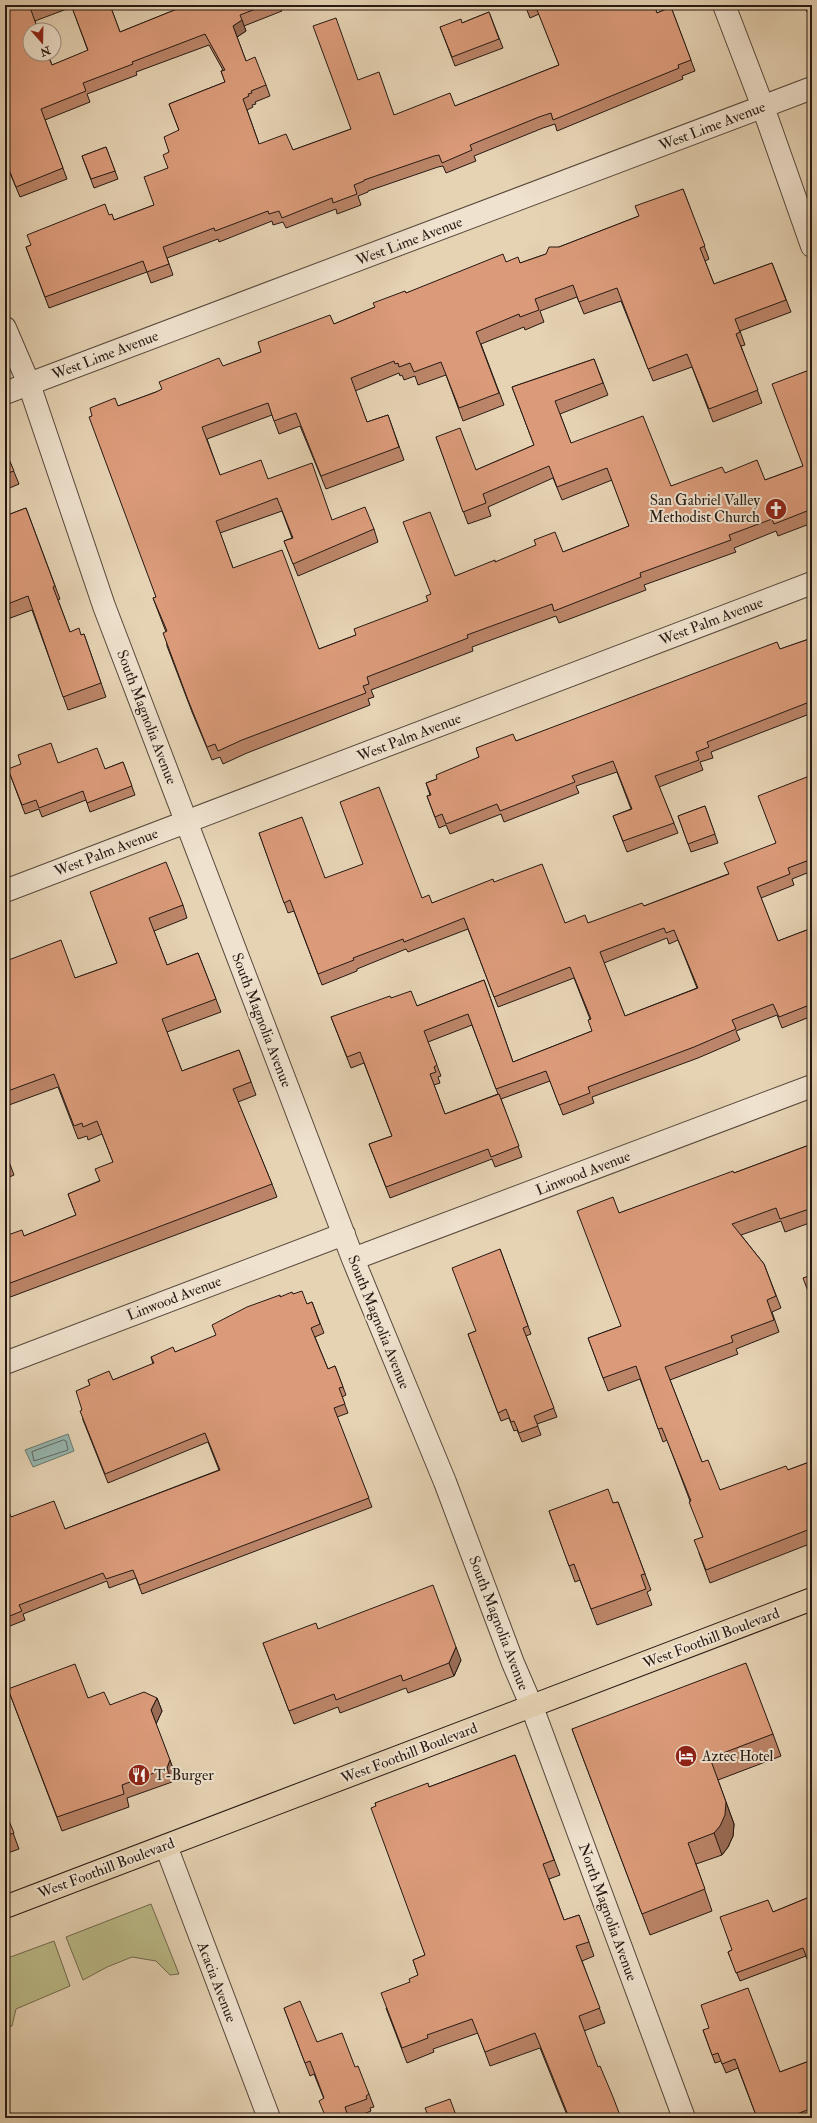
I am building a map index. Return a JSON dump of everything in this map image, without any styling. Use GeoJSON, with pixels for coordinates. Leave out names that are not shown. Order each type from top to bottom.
{"type":"FeatureCollection","features":[{"type":"Feature","properties":{"kind":"main road","name":"West Foothill Boulevard"},"geometry":{"type":"LineString","coordinates":[[5,1907],[812,1599]]}},
{"type":"Feature","properties":{"kind":"street"},"geometry":{"type":"LineString","coordinates":[[724,5],[763,107],[812,246]]}},
{"type":"Feature","properties":{"kind":"street","name":"West Lime Avenue"},"geometry":{"type":"LineString","coordinates":[[5,393],[812,88]]}},
{"type":"Feature","properties":{"kind":"street","name":"South Magnolia Avenue"},"geometry":{"type":"LineString","coordinates":[[5,328],[29,384],[104,606],[353,1259],[445,1482],[513,1663],[532,1707]]}},
{"type":"Feature","properties":{"kind":"street","name":"West Palm Avenue"},"geometry":{"type":"LineString","coordinates":[[5,891],[812,583]]}},
{"type":"Feature","properties":{"kind":"street","name":"Linwood Avenue"},"geometry":{"type":"LineString","coordinates":[[353,1259],[812,1086]]}},
{"type":"Feature","properties":{"kind":"street","name":"Linwood Avenue"},"geometry":{"type":"LineString","coordinates":[[5,1363],[344,1234]]}},
{"type":"Feature","properties":{"kind":"street","name":"North Magnolia Avenue"},"geometry":{"type":"LineString","coordinates":[[532,1707],[684,2118]]}},
{"type":"Feature","properties":{"kind":"street","name":"Acacia Avenue"},"geometry":{"type":"LineString","coordinates":[[166,1846],[269,2118]]}},
{"type":"Feature","properties":{"kind":"green space"},"geometry":{"type":"Polygon","coordinates":[[[151,1904],[179,1974],[170,1975],[156,1961],[132,1957],[107,1967],[83,1980],[66,1937],[151,1904]]]}},
{"type":"Feature","properties":{"kind":"green space"},"geometry":{"type":"Polygon","coordinates":[[[54,1941],[70,1986],[16,2009],[12,2026],[5,2028],[5,1959],[54,1941]]]}},
{"type":"Feature","properties":{"kind":"water"},"geometry":{"type":"Polygon","coordinates":[[[68,1434],[74,1451],[33,1467],[25,1450],[68,1434]]]}},
{"type":"Feature","properties":{"kind":"building"},"geometry":{"type":"Polygon","coordinates":[[[5,5],[45,5],[31,10],[35,22],[22,22],[22,62],[51,62],[52,65],[88,50],[71,5],[110,5],[120,32],[182,7],[181,5],[266,5],[240,15],[242,20],[233,26],[246,61],[255,57],[266,85],[251,91],[252,93],[248,94],[249,96],[243,99],[259,144],[286,134],[293,150],[351,129],[313,26],[336,18],[358,80],[379,72],[394,115],[450,93],[455,106],[559,65],[535,5],[654,5],[657,13],[671,7],[691,60],[678,65],[679,68],[553,120],[551,113],[470,145],[472,150],[442,163],[439,155],[434,156],[364,180],[354,185],[357,194],[333,203],[332,198],[282,218],[279,211],[269,214],[268,211],[215,231],[214,228],[163,247],[169,264],[147,272],[143,261],[45,297],[26,247],[31,245],[27,235],[105,204],[109,215],[112,214],[114,220],[154,205],[144,177],[168,168],[163,155],[169,152],[164,137],[179,130],[169,104],[225,82],[221,71],[225,70],[205,34],[132,62],[133,64],[83,83],[86,91],[41,109],[63,168],[16,187],[5,162],[5,5]]]}},
{"type":"Feature","properties":{"kind":"building"},"geometry":{"type":"Polygon","coordinates":[[[489,12],[499,39],[452,57],[440,27],[461,19],[462,23],[489,12]]]}},
{"type":"Feature","properties":{"kind":"building"},"geometry":{"type":"Polygon","coordinates":[[[106,147],[115,171],[91,179],[82,156],[106,147]]]}},
{"type":"Feature","properties":{"kind":"building"},"geometry":{"type":"Polygon","coordinates":[[[683,189],[705,246],[700,248],[714,284],[772,263],[786,300],[735,319],[740,332],[736,334],[758,390],[709,409],[687,354],[648,369],[617,288],[579,302],[573,285],[535,299],[539,310],[520,317],[519,314],[476,332],[499,393],[459,408],[441,362],[414,372],[410,363],[399,367],[398,363],[395,364],[394,361],[351,378],[367,422],[388,415],[399,447],[321,476],[296,413],[274,421],[268,403],[202,427],[220,475],[261,460],[268,479],[312,463],[332,520],[365,507],[374,529],[293,564],[284,541],[293,538],[277,498],[216,521],[233,568],[282,550],[319,649],[356,635],[354,629],[428,601],[426,596],[431,594],[403,522],[430,512],[455,576],[495,560],[495,562],[536,545],[534,540],[555,532],[563,552],[629,526],[607,468],[557,487],[549,466],[483,494],[486,503],[463,512],[436,437],[460,428],[476,470],[534,445],[512,387],[594,359],[603,383],[555,401],[571,443],[643,416],[671,486],[722,467],[725,473],[757,460],[765,480],[803,466],[772,384],[812,369],[812,509],[774,524],[772,519],[729,535],[731,540],[640,573],[641,577],[554,611],[552,604],[467,635],[468,638],[367,677],[369,684],[363,686],[366,693],[242,740],[218,751],[215,744],[207,747],[163,633],[167,631],[153,598],[156,597],[89,417],[92,416],[90,408],[115,398],[118,406],[156,392],[162,389],[159,382],[219,358],[223,366],[261,352],[258,342],[330,315],[334,324],[375,307],[373,303],[405,291],[406,293],[503,254],[506,262],[518,257],[520,263],[546,254],[549,247],[559,247],[639,216],[635,206],[683,189]]]}},
{"type":"Feature","properties":{"kind":"building"},"geometry":{"type":"Polygon","coordinates":[[[5,450],[14,471],[5,474],[5,450]]]}},
{"type":"Feature","properties":{"kind":"building"},"geometry":{"type":"Polygon","coordinates":[[[26,508],[55,586],[53,587],[70,632],[79,628],[81,635],[84,634],[101,683],[63,697],[28,596],[5,605],[5,516],[26,508]]]}},
{"type":"Feature","properties":{"kind":"building"},"geometry":{"type":"Polygon","coordinates":[[[812,638],[812,701],[707,742],[709,747],[696,752],[699,760],[655,776],[674,823],[623,841],[613,816],[632,809],[613,761],[572,776],[575,782],[500,811],[497,804],[446,824],[442,814],[435,817],[427,796],[431,795],[426,783],[437,779],[436,775],[479,757],[476,748],[513,734],[516,741],[777,642],[780,649],[812,638]]]}},
{"type":"Feature","properties":{"kind":"building"},"geometry":{"type":"Polygon","coordinates":[[[51,743],[58,763],[97,748],[105,769],[123,762],[132,786],[87,803],[83,791],[39,808],[36,800],[22,805],[8,769],[21,764],[18,755],[51,743]]]}},
{"type":"Feature","properties":{"kind":"building"},"geometry":{"type":"Polygon","coordinates":[[[812,775],[812,859],[788,868],[790,874],[757,887],[778,941],[812,928],[812,1004],[779,1017],[773,1004],[732,1020],[736,1029],[694,1047],[588,1087],[590,1093],[559,1105],[546,1071],[496,1089],[468,1014],[424,1031],[437,1065],[434,1067],[436,1072],[430,1074],[445,1114],[499,1094],[519,1146],[491,1157],[488,1149],[386,1187],[369,1144],[392,1136],[360,1052],[347,1057],[331,1017],[390,996],[391,998],[411,991],[417,1006],[484,980],[513,1062],[592,1031],[588,1020],[591,1019],[570,967],[494,997],[464,918],[404,942],[403,939],[353,958],[354,960],[318,974],[290,900],[284,903],[259,833],[302,817],[325,878],[363,864],[340,802],[379,787],[422,898],[429,895],[432,903],[493,879],[494,882],[542,864],[565,923],[585,915],[588,923],[642,903],[644,906],[729,874],[724,863],[776,843],[758,796],[812,775]],[[664,928],[600,952],[625,1016],[698,988],[674,930],[666,933],[664,928]]]}},
{"type":"Feature","properties":{"kind":"building"},"geometry":{"type":"Polygon","coordinates":[[[705,806],[715,834],[688,844],[678,816],[705,806]]]}},
{"type":"Feature","properties":{"kind":"building"},"geometry":{"type":"Polygon","coordinates":[[[166,862],[183,905],[149,918],[167,965],[198,953],[216,999],[162,1019],[182,1071],[239,1050],[251,1082],[233,1089],[272,1184],[5,1285],[5,1236],[22,1230],[24,1236],[76,1215],[68,1194],[100,1181],[95,1169],[113,1162],[97,1121],[83,1127],[82,1123],[74,1126],[54,1074],[5,1092],[5,958],[6,961],[61,940],[75,978],[117,963],[90,892],[166,862]]]}},
{"type":"Feature","properties":{"kind":"building"},"geometry":{"type":"Polygon","coordinates":[[[812,1144],[812,1208],[780,1219],[776,1208],[732,1224],[764,1264],[776,1296],[767,1300],[774,1320],[731,1336],[733,1342],[665,1367],[702,1462],[708,1460],[720,1490],[786,1466],[788,1470],[812,1461],[812,1519],[807,1521],[810,1529],[706,1570],[694,1540],[703,1537],[689,1502],[691,1501],[662,1428],[658,1429],[636,1366],[603,1378],[588,1338],[621,1326],[577,1211],[613,1197],[619,1213],[812,1144]]]}},
{"type":"Feature","properties":{"kind":"building"},"geometry":{"type":"Polygon","coordinates":[[[5,1151],[9,1162],[5,1164],[5,1151]]]}},
{"type":"Feature","properties":{"kind":"building"},"geometry":{"type":"Polygon","coordinates":[[[500,1249],[528,1326],[523,1328],[554,1408],[534,1416],[538,1426],[519,1433],[514,1421],[511,1422],[506,1409],[498,1413],[468,1334],[476,1331],[452,1268],[500,1249]]]}},
{"type":"Feature","properties":{"kind":"building"},"geometry":{"type":"Polygon","coordinates":[[[812,1275],[812,1302],[803,1278],[812,1275]]]}},
{"type":"Feature","properties":{"kind":"building"},"geometry":{"type":"Polygon","coordinates":[[[302,1291],[307,1304],[312,1302],[320,1324],[311,1328],[328,1369],[335,1366],[343,1387],[339,1388],[345,1404],[334,1408],[369,1498],[139,1585],[133,1570],[106,1579],[103,1573],[19,1605],[22,1611],[5,1618],[5,1510],[8,1509],[11,1517],[54,1501],[65,1529],[220,1470],[205,1433],[105,1474],[80,1411],[82,1410],[76,1391],[90,1385],[88,1380],[109,1371],[113,1380],[154,1363],[151,1357],[173,1347],[175,1352],[216,1335],[212,1325],[247,1307],[280,1295],[280,1297],[292,1292],[293,1294],[302,1291]]]}},
{"type":"Feature","properties":{"kind":"building"},"geometry":{"type":"Polygon","coordinates":[[[608,1489],[613,1503],[618,1502],[645,1574],[641,1575],[646,1589],[591,1609],[574,1564],[569,1566],[549,1511],[608,1489]]]}},
{"type":"Feature","properties":{"kind":"building"},"geometry":{"type":"Polygon","coordinates":[[[433,1585],[456,1647],[449,1663],[403,1681],[401,1675],[336,1700],[334,1694],[289,1711],[263,1643],[316,1623],[318,1629],[433,1585]]]}},
{"type":"Feature","properties":{"kind":"building"},"geometry":{"type":"Polygon","coordinates":[[[746,1663],[773,1734],[710,1758],[726,1802],[725,1815],[720,1826],[714,1833],[688,1843],[705,1889],[642,1914],[572,1729],[746,1663]]]}},
{"type":"Feature","properties":{"kind":"building"},"geometry":{"type":"Polygon","coordinates":[[[75,1664],[88,1698],[104,1692],[110,1705],[144,1692],[157,1698],[151,1710],[170,1760],[167,1768],[122,1785],[124,1794],[57,1817],[8,1689],[75,1664]]]}},
{"type":"Feature","properties":{"kind":"building"},"geometry":{"type":"Polygon","coordinates":[[[515,1755],[554,1860],[543,1864],[564,1920],[579,1915],[589,1942],[576,1946],[600,2008],[579,2016],[598,2067],[600,2066],[621,2118],[560,2118],[568,2115],[535,2033],[485,2052],[472,2019],[427,2035],[428,2038],[402,2048],[381,1993],[410,1982],[409,1979],[418,1975],[413,1960],[425,1955],[371,1808],[376,1806],[375,1803],[428,1783],[429,1787],[515,1755]]]}},
{"type":"Feature","properties":{"kind":"building"},"geometry":{"type":"Polygon","coordinates":[[[5,1811],[14,1833],[5,1836],[5,1811]]]}},
{"type":"Feature","properties":{"kind":"building"},"geometry":{"type":"Polygon","coordinates":[[[812,1896],[812,1972],[803,1948],[736,1973],[728,1952],[732,1950],[720,1917],[768,1900],[773,1912],[812,1896]]]}},
{"type":"Feature","properties":{"kind":"building"},"geometry":{"type":"Polygon","coordinates":[[[748,1988],[780,2072],[812,2060],[812,2108],[787,2118],[757,2118],[735,2059],[722,2064],[718,2053],[712,2055],[703,2030],[709,2028],[701,2005],[748,1988]]]}},
{"type":"Feature","properties":{"kind":"building"},"geometry":{"type":"Polygon","coordinates":[[[300,2001],[317,2042],[342,2033],[355,2067],[358,2066],[369,2094],[366,2096],[367,2099],[345,2107],[348,2117],[326,2118],[319,2101],[324,2098],[310,2061],[305,2063],[284,2008],[300,2001]]]}},
{"type":"Feature","properties":{"kind":"building"},"geometry":{"type":"Polygon","coordinates":[[[450,2099],[457,2118],[429,2118],[425,2108],[450,2099]]]}},
{"type":"Feature","properties":{"kind":"building"},"geometry":{"type":"Polygon","coordinates":[[[5,2109],[9,2118],[5,2118],[5,2109]]]}},
{"type":"Feature","properties":{"kind":"place","name":"San Gabriel Valley Methodist Church"},"geometry":{"type":"Point","coordinates":[776,509]}},
{"type":"Feature","properties":{"kind":"place","name":"Aztec Hotel"},"geometry":{"type":"Point","coordinates":[686,1756]}},
{"type":"Feature","properties":{"kind":"place","name":"T-Burger"},"geometry":{"type":"Point","coordinates":[139,1775]}}]}
